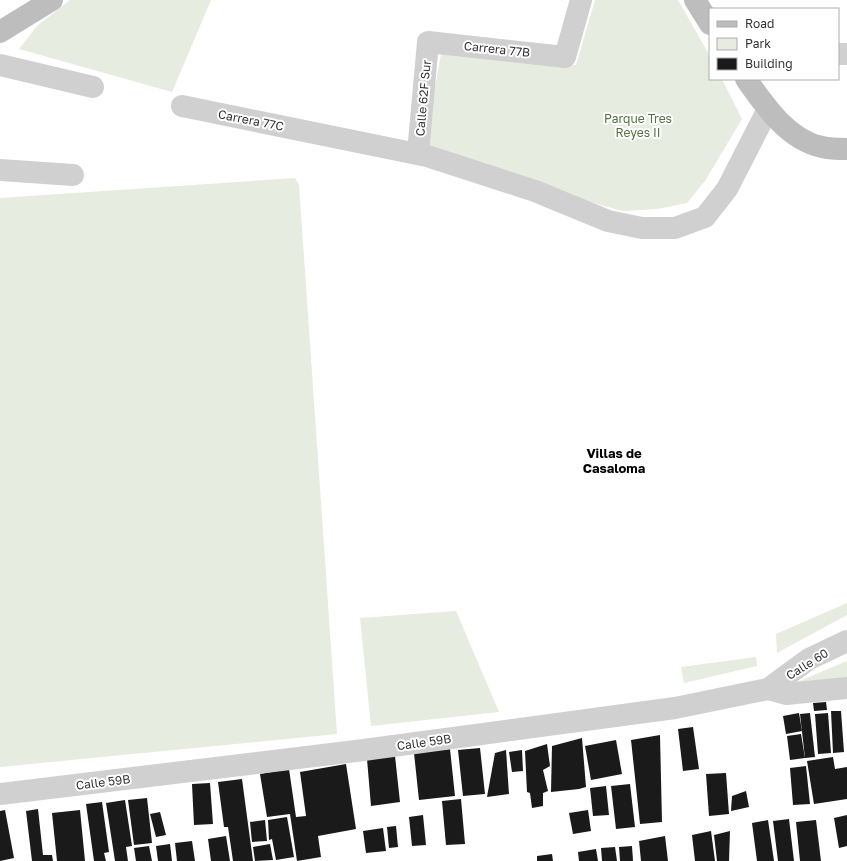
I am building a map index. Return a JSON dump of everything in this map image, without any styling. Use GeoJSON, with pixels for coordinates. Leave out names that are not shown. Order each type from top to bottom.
{"type":"FeatureCollection","features":[{"type":"Feature","properties":{"kind":"street"},"geometry":{"type":"LineString","coordinates":[[0,32],[52,0]]}},
{"type":"Feature","properties":{"kind":"street","name":"Carrera 77B"},"geometry":{"type":"LineString","coordinates":[[428,42],[565,57],[581,0]]}},
{"type":"Feature","properties":{"kind":"street"},"geometry":{"type":"LineString","coordinates":[[695,0],[709,22]]}},
{"type":"Feature","properties":{"kind":"street","name":"Calle 62F Sur"},"geometry":{"type":"LineString","coordinates":[[418,153],[428,42]]}},
{"type":"Feature","properties":{"kind":"street"},"geometry":{"type":"LineString","coordinates":[[0,64],[93,87]]}},
{"type":"Feature","properties":{"kind":"street"},"geometry":{"type":"LineString","coordinates":[[747,80],[768,109],[787,128],[804,140],[822,147],[847,149]]}},
{"type":"Feature","properties":{"kind":"street","name":"Carrera 77C"},"geometry":{"type":"LineString","coordinates":[[182,106],[418,153],[535,191],[608,220],[642,228],[675,228],[705,217],[727,189],[768,109]]}},
{"type":"Feature","properties":{"kind":"street"},"geometry":{"type":"LineString","coordinates":[[0,170],[73,175]]}},
{"type":"Feature","properties":{"kind":"street","name":"Calle 60"},"geometry":{"type":"LineString","coordinates":[[768,689],[809,660],[847,641]]}},
{"type":"Feature","properties":{"kind":"street","name":"Calle 59B"},"geometry":{"type":"LineString","coordinates":[[0,794],[348,752],[675,708],[768,689],[786,694],[847,688]]}},
{"type":"Feature","properties":{"kind":"green space"},"geometry":{"type":"Polygon","coordinates":[[[70,0],[211,0],[172,92],[19,49],[37,26],[70,0]]]}},
{"type":"Feature","properties":{"kind":"green space","name":"Parque Tres Reyes II"},"geometry":{"type":"Polygon","coordinates":[[[595,0],[678,0],[709,54],[709,80],[722,80],[742,119],[705,181],[687,203],[657,209],[623,211],[597,204],[424,147],[441,54],[576,65],[595,0]]]}},
{"type":"Feature","properties":{"kind":"green space"},"geometry":{"type":"Polygon","coordinates":[[[295,178],[299,185],[337,734],[0,767],[0,198],[295,178]]]}},
{"type":"Feature","properties":{"kind":"green space"},"geometry":{"type":"Polygon","coordinates":[[[847,603],[847,615],[777,653],[776,634],[847,603]]]}},
{"type":"Feature","properties":{"kind":"green space"},"geometry":{"type":"Polygon","coordinates":[[[456,611],[499,712],[371,726],[360,618],[456,611]]]}},
{"type":"Feature","properties":{"kind":"green space"},"geometry":{"type":"Polygon","coordinates":[[[756,657],[757,666],[684,683],[681,667],[756,657]]]}},
{"type":"Feature","properties":{"kind":"green space"},"geometry":{"type":"Polygon","coordinates":[[[847,661],[847,678],[790,685],[847,661]]]}},
{"type":"Feature","properties":{"kind":"building"},"geometry":{"type":"Polygon","coordinates":[[[826,702],[827,710],[814,711],[813,703],[826,702]]]}},
{"type":"Feature","properties":{"kind":"building"},"geometry":{"type":"Polygon","coordinates":[[[831,711],[841,711],[844,752],[833,753],[831,711]]]}},
{"type":"Feature","properties":{"kind":"building"},"geometry":{"type":"Polygon","coordinates":[[[799,713],[802,731],[786,734],[783,716],[799,713]]]}},
{"type":"Feature","properties":{"kind":"building"},"geometry":{"type":"Polygon","coordinates":[[[810,713],[815,757],[805,758],[800,714],[810,713]]]}},
{"type":"Feature","properties":{"kind":"building"},"geometry":{"type":"Polygon","coordinates":[[[828,713],[831,753],[818,754],[815,714],[828,713]]]}},
{"type":"Feature","properties":{"kind":"building"},"geometry":{"type":"Polygon","coordinates":[[[693,727],[699,769],[683,771],[678,729],[693,727]]]}},
{"type":"Feature","properties":{"kind":"building"},"geometry":{"type":"Polygon","coordinates":[[[801,734],[805,758],[790,760],[787,736],[801,734]]]}},
{"type":"Feature","properties":{"kind":"building"},"geometry":{"type":"Polygon","coordinates":[[[660,735],[662,822],[640,824],[631,740],[660,735]]]}},
{"type":"Feature","properties":{"kind":"building"},"geometry":{"type":"Polygon","coordinates":[[[582,738],[586,787],[551,792],[552,746],[582,738]]]}},
{"type":"Feature","properties":{"kind":"building"},"geometry":{"type":"Polygon","coordinates":[[[616,740],[622,774],[591,780],[585,746],[616,740]]]}},
{"type":"Feature","properties":{"kind":"building"},"geometry":{"type":"Polygon","coordinates":[[[547,744],[550,766],[543,770],[548,791],[543,793],[543,806],[532,808],[530,793],[527,792],[525,751],[547,744]]]}},
{"type":"Feature","properties":{"kind":"building"},"geometry":{"type":"Polygon","coordinates":[[[480,748],[485,794],[463,796],[458,750],[480,748]]]}},
{"type":"Feature","properties":{"kind":"building"},"geometry":{"type":"Polygon","coordinates":[[[450,749],[455,796],[419,800],[414,753],[450,749]]]}},
{"type":"Feature","properties":{"kind":"building"},"geometry":{"type":"Polygon","coordinates":[[[506,750],[509,794],[487,797],[495,753],[506,750]]]}},
{"type":"Feature","properties":{"kind":"building"},"geometry":{"type":"Polygon","coordinates":[[[522,750],[523,771],[512,772],[509,752],[522,750]]]}},
{"type":"Feature","properties":{"kind":"building"},"geometry":{"type":"Polygon","coordinates":[[[395,756],[400,802],[371,806],[367,759],[395,756]]]}},
{"type":"Feature","properties":{"kind":"building"},"geometry":{"type":"Polygon","coordinates":[[[833,757],[835,769],[847,767],[847,799],[814,804],[807,761],[833,757]]]}},
{"type":"Feature","properties":{"kind":"building"},"geometry":{"type":"Polygon","coordinates":[[[346,764],[356,829],[318,836],[321,857],[297,861],[290,814],[267,817],[260,774],[289,769],[296,817],[306,816],[300,772],[346,764]]]}},
{"type":"Feature","properties":{"kind":"building"},"geometry":{"type":"Polygon","coordinates":[[[806,766],[810,804],[793,805],[790,768],[806,766]]]}},
{"type":"Feature","properties":{"kind":"building"},"geometry":{"type":"Polygon","coordinates":[[[726,773],[729,814],[709,816],[706,774],[726,773]]]}},
{"type":"Feature","properties":{"kind":"building"},"geometry":{"type":"Polygon","coordinates":[[[242,779],[253,861],[233,861],[228,827],[224,827],[218,782],[242,779]]]}},
{"type":"Feature","properties":{"kind":"building"},"geometry":{"type":"Polygon","coordinates":[[[210,783],[213,824],[194,825],[192,784],[210,783]]]}},
{"type":"Feature","properties":{"kind":"building"},"geometry":{"type":"Polygon","coordinates":[[[630,784],[635,827],[616,829],[611,786],[630,784]]]}},
{"type":"Feature","properties":{"kind":"building"},"geometry":{"type":"Polygon","coordinates":[[[606,786],[609,815],[593,816],[590,788],[606,786]]]}},
{"type":"Feature","properties":{"kind":"building"},"geometry":{"type":"Polygon","coordinates":[[[746,791],[749,807],[731,811],[732,796],[746,791]]]}},
{"type":"Feature","properties":{"kind":"building"},"geometry":{"type":"Polygon","coordinates":[[[147,798],[152,843],[134,845],[128,800],[147,798]]]}},
{"type":"Feature","properties":{"kind":"building"},"geometry":{"type":"Polygon","coordinates":[[[461,799],[465,844],[446,845],[442,801],[461,799]]]}},
{"type":"Feature","properties":{"kind":"building"},"geometry":{"type":"Polygon","coordinates":[[[125,800],[132,846],[126,847],[128,861],[115,861],[106,803],[125,800]]]}},
{"type":"Feature","properties":{"kind":"building"},"geometry":{"type":"Polygon","coordinates":[[[102,802],[109,852],[104,853],[106,861],[94,861],[86,804],[102,802]]]}},
{"type":"Feature","properties":{"kind":"building"},"geometry":{"type":"Polygon","coordinates":[[[38,809],[43,855],[52,855],[53,861],[32,861],[26,811],[38,809]]]}},
{"type":"Feature","properties":{"kind":"building"},"geometry":{"type":"Polygon","coordinates":[[[5,810],[14,858],[0,861],[0,811],[5,810]]]}},
{"type":"Feature","properties":{"kind":"building"},"geometry":{"type":"Polygon","coordinates":[[[80,810],[85,861],[57,861],[52,813],[80,810]]]}},
{"type":"Feature","properties":{"kind":"building"},"geometry":{"type":"Polygon","coordinates":[[[588,810],[591,831],[573,834],[569,813],[588,810]]]}},
{"type":"Feature","properties":{"kind":"building"},"geometry":{"type":"Polygon","coordinates":[[[160,812],[166,835],[156,837],[150,814],[160,812]]]}},
{"type":"Feature","properties":{"kind":"building"},"geometry":{"type":"Polygon","coordinates":[[[423,815],[426,845],[412,846],[409,817],[423,815]]]}},
{"type":"Feature","properties":{"kind":"building"},"geometry":{"type":"Polygon","coordinates":[[[847,815],[847,846],[839,848],[834,818],[847,815]]]}},
{"type":"Feature","properties":{"kind":"building"},"geometry":{"type":"Polygon","coordinates":[[[287,817],[294,857],[276,860],[272,839],[269,840],[268,820],[287,817]]]}},
{"type":"Feature","properties":{"kind":"building"},"geometry":{"type":"Polygon","coordinates":[[[789,819],[794,861],[778,861],[773,821],[789,819]]]}},
{"type":"Feature","properties":{"kind":"building"},"geometry":{"type":"Polygon","coordinates":[[[265,820],[267,841],[252,842],[250,822],[265,820]]]}},
{"type":"Feature","properties":{"kind":"building"},"geometry":{"type":"Polygon","coordinates":[[[768,820],[774,861],[757,861],[752,823],[768,820]]]}},
{"type":"Feature","properties":{"kind":"building"},"geometry":{"type":"Polygon","coordinates":[[[816,820],[821,861],[800,861],[796,822],[816,820]]]}},
{"type":"Feature","properties":{"kind":"building"},"geometry":{"type":"Polygon","coordinates":[[[396,826],[398,847],[389,848],[387,827],[396,826]]]}},
{"type":"Feature","properties":{"kind":"building"},"geometry":{"type":"Polygon","coordinates":[[[383,828],[386,851],[366,853],[363,831],[383,828]]]}},
{"type":"Feature","properties":{"kind":"building"},"geometry":{"type":"Polygon","coordinates":[[[711,831],[715,861],[695,861],[692,835],[711,831]]]}},
{"type":"Feature","properties":{"kind":"building"},"geometry":{"type":"Polygon","coordinates":[[[730,831],[729,861],[717,861],[714,835],[730,831]]]}},
{"type":"Feature","properties":{"kind":"building"},"geometry":{"type":"Polygon","coordinates":[[[226,836],[230,861],[211,861],[208,839],[226,836]]]}},
{"type":"Feature","properties":{"kind":"building"},"geometry":{"type":"Polygon","coordinates":[[[665,836],[668,861],[641,861],[639,841],[665,836]]]}},
{"type":"Feature","properties":{"kind":"building"},"geometry":{"type":"Polygon","coordinates":[[[192,841],[195,861],[177,861],[175,843],[192,841]]]}},
{"type":"Feature","properties":{"kind":"building"},"geometry":{"type":"Polygon","coordinates":[[[170,844],[172,861],[158,861],[156,846],[170,844]]]}},
{"type":"Feature","properties":{"kind":"building"},"geometry":{"type":"Polygon","coordinates":[[[270,844],[273,860],[255,861],[253,847],[270,844]]]}},
{"type":"Feature","properties":{"kind":"building"},"geometry":{"type":"Polygon","coordinates":[[[149,846],[152,861],[136,861],[134,848],[149,846]]]}},
{"type":"Feature","properties":{"kind":"building"},"geometry":{"type":"Polygon","coordinates":[[[632,846],[633,861],[620,861],[619,847],[632,846]]]}},
{"type":"Feature","properties":{"kind":"building"},"geometry":{"type":"Polygon","coordinates":[[[615,847],[617,861],[602,861],[601,848],[615,847]]]}},
{"type":"Feature","properties":{"kind":"building"},"geometry":{"type":"Polygon","coordinates":[[[596,849],[598,861],[579,861],[578,852],[596,849]]]}},
{"type":"Feature","properties":{"kind":"building"},"geometry":{"type":"Polygon","coordinates":[[[552,854],[553,861],[537,861],[537,856],[552,854]]]}},
{"type":"Feature","properties":{"kind":"district","name":"Villas de Casaloma"},"geometry":{"type":"Point","coordinates":[614,460]}}]}
